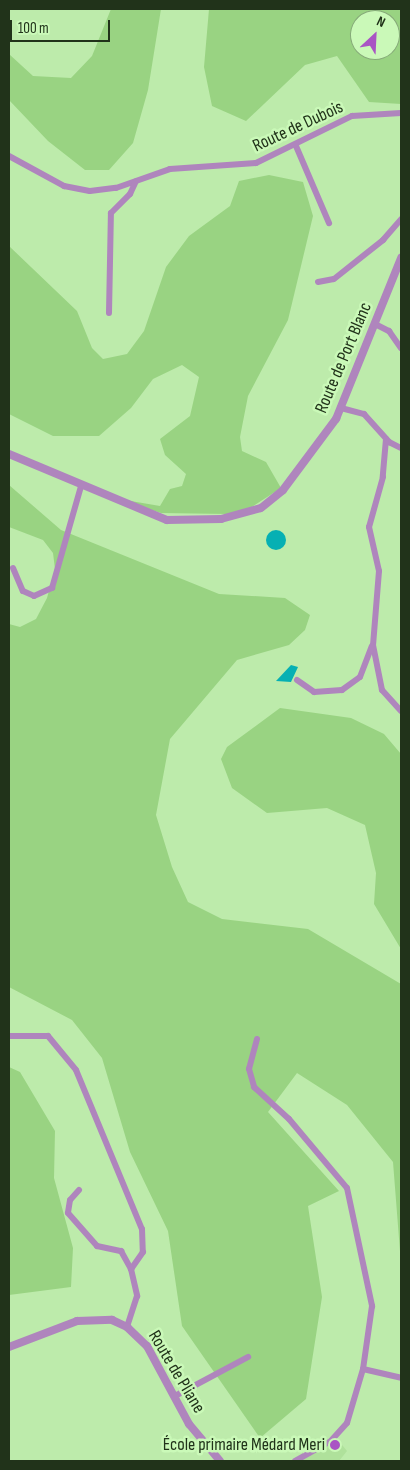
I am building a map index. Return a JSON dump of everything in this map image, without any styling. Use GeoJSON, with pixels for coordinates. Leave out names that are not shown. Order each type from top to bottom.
{"type":"FeatureCollection","features":[{"type":"Feature","properties":{"kind":"street","name":"Route de Dubois"},"geometry":{"type":"LineString","coordinates":[[9,156],[64,186],[82,190],[116,188],[170,169],[239,168],[296,146],[352,116],[401,113]]}},
{"type":"Feature","properties":{"kind":"street"},"geometry":{"type":"LineString","coordinates":[[296,146],[329,223]]}},
{"type":"Feature","properties":{"kind":"street"},"geometry":{"type":"LineString","coordinates":[[109,313],[112,213],[130,194],[136,181]]}},
{"type":"Feature","properties":{"kind":"street"},"geometry":{"type":"LineString","coordinates":[[318,282],[334,279],[383,240],[401,219]]}},
{"type":"Feature","properties":{"kind":"street","name":"Route de Port Blanc"},"geometry":{"type":"LineString","coordinates":[[9,454],[81,486],[167,520],[242,516],[261,508],[283,490],[341,408],[401,258]]}},
{"type":"Feature","properties":{"kind":"street"},"geometry":{"type":"LineString","coordinates":[[374,324],[389,331],[401,348]]}},
{"type":"Feature","properties":{"kind":"street"},"geometry":{"type":"LineString","coordinates":[[341,408],[364,414],[386,439],[401,448]]}},
{"type":"Feature","properties":{"kind":"street"},"geometry":{"type":"LineString","coordinates":[[386,439],[383,477],[369,527],[379,571],[373,645],[385,696],[401,711]]}},
{"type":"Feature","properties":{"kind":"street"},"geometry":{"type":"LineString","coordinates":[[13,568],[23,591],[34,596],[52,588],[81,486]]}},
{"type":"Feature","properties":{"kind":"street"},"geometry":{"type":"LineString","coordinates":[[297,680],[314,692],[342,690],[360,676],[373,645]]}},
{"type":"Feature","properties":{"kind":"street"},"geometry":{"type":"LineString","coordinates":[[9,1036],[48,1036],[76,1070],[142,1229],[143,1252],[131,1269]]}},
{"type":"Feature","properties":{"kind":"street"},"geometry":{"type":"LineString","coordinates":[[257,1038],[249,1069],[254,1087],[289,1119],[347,1188],[372,1306],[363,1369],[342,1431],[295,1461]]}},
{"type":"Feature","properties":{"kind":"street"},"geometry":{"type":"LineString","coordinates":[[79,1190],[70,1200],[68,1212],[97,1246],[121,1251],[131,1269],[137,1296],[127,1327]]}},
{"type":"Feature","properties":{"kind":"street","name":"Route de Pliane"},"geometry":{"type":"LineString","coordinates":[[9,1347],[77,1321],[112,1320],[127,1327],[147,1346],[189,1424],[220,1461]]}},
{"type":"Feature","properties":{"kind":"street"},"geometry":{"type":"LineString","coordinates":[[174,1396],[248,1357]]}},
{"type":"Feature","properties":{"kind":"street"},"geometry":{"type":"LineString","coordinates":[[363,1369],[401,1378]]}},
{"type":"Feature","properties":{"kind":"shaded area"},"geometry":{"type":"Polygon","coordinates":[[[111,9],[161,9],[148,90],[133,143],[109,170],[85,170],[48,141],[9,100],[9,54],[33,76],[71,78],[92,56],[111,9]]]}},
{"type":"Feature","properties":{"kind":"shaded area"},"geometry":{"type":"Polygon","coordinates":[[[209,9],[401,9],[401,104],[369,102],[337,56],[305,65],[246,121],[212,106],[204,67],[209,9]]]}},
{"type":"Feature","properties":{"kind":"shaded area"},"geometry":{"type":"Polygon","coordinates":[[[269,175],[303,182],[313,216],[288,320],[248,396],[240,437],[242,451],[266,462],[281,488],[247,510],[227,514],[161,513],[119,499],[160,506],[170,489],[182,486],[186,474],[165,455],[160,439],[190,416],[199,377],[182,365],[153,379],[131,408],[99,436],[53,436],[9,414],[9,246],[77,311],[92,348],[103,359],[127,354],[144,331],[166,267],[189,236],[230,206],[239,181],[269,175]]]}},
{"type":"Feature","properties":{"kind":"shaded area"},"geometry":{"type":"Polygon","coordinates":[[[9,485],[61,530],[219,594],[285,598],[310,615],[305,630],[289,645],[237,660],[170,739],[156,815],[172,867],[188,902],[222,919],[308,929],[401,984],[401,1264],[393,1162],[347,1105],[297,1073],[268,1112],[339,1191],[308,1206],[322,1297],[306,1399],[260,1438],[182,1326],[168,1231],[130,1152],[102,1058],[72,1020],[9,987],[9,624],[20,627],[36,619],[47,598],[55,569],[53,553],[43,540],[9,527],[9,485]]]}},
{"type":"Feature","properties":{"kind":"shaded area"},"geometry":{"type":"Polygon","coordinates":[[[280,708],[351,718],[384,734],[401,754],[401,949],[374,904],[376,873],[365,825],[327,808],[267,813],[232,788],[221,759],[227,747],[280,708]]]}},
{"type":"Feature","properties":{"kind":"shaded area"},"geometry":{"type":"Polygon","coordinates":[[[9,1067],[20,1072],[55,1131],[54,1178],[73,1248],[71,1287],[9,1295],[9,1067]]]}},
{"type":"Feature","properties":{"kind":"shaded area","name":"École primaire Médard Meri"},"geometry":{"type":"Polygon","coordinates":[[[338,1440],[347,1451],[339,1461],[299,1461],[338,1440]]]}},
{"type":"Feature","properties":{"kind":"water"},"geometry":{"type":"Polygon","coordinates":[[[276,530],[283,533],[286,540],[283,547],[276,550],[269,547],[266,540],[269,533],[276,530]]]}},
{"type":"Feature","properties":{"kind":"water"},"geometry":{"type":"Polygon","coordinates":[[[291,665],[298,667],[291,682],[276,681],[291,665]]]}},
{"type":"Feature","properties":{"kind":"place","name":"École primaire Médard Meri"},"geometry":{"type":"Point","coordinates":[335,1445]}}]}
